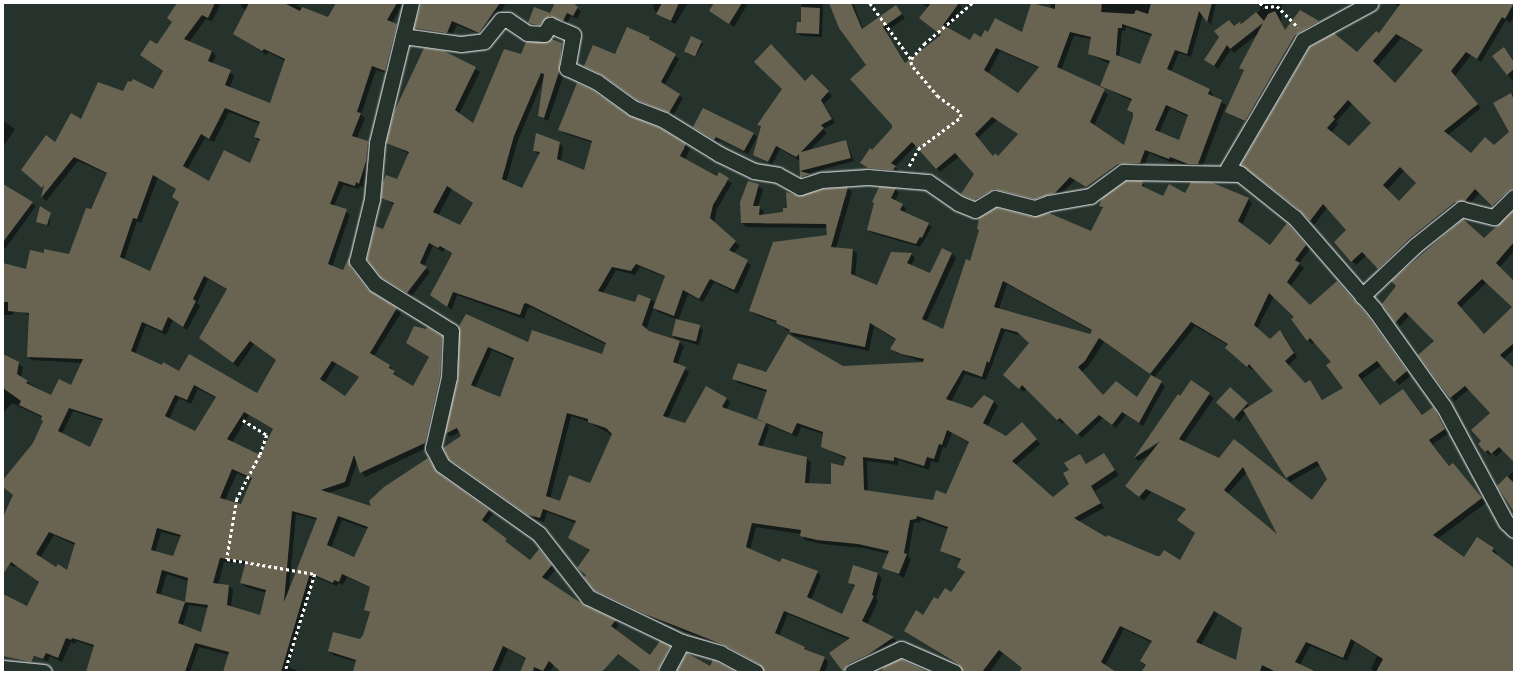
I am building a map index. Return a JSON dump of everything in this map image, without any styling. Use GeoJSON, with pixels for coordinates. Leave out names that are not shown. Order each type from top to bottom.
{"type":"FeatureCollection","features":[{"type":"Feature","properties":{"kind":"street"},"geometry":{"type":"LineString","coordinates":[[412,3],[377,143],[372,199],[356,261],[375,284],[451,331],[449,377],[433,448],[442,465],[540,534],[588,596],[682,642],[720,653],[755,672]]}},
{"type":"Feature","properties":{"kind":"street"},"geometry":{"type":"LineString","coordinates":[[1371,3],[1303,40],[1228,168],[1240,174],[1295,218],[1362,296],[1444,407],[1506,522],[1514,530]]}},
{"type":"Feature","properties":{"kind":"street"},"geometry":{"type":"LineString","coordinates":[[403,36],[461,44],[484,41],[501,20],[508,20],[526,33],[544,34],[550,25],[573,35],[567,68],[597,82],[633,108],[664,120],[719,154],[754,171],[778,175],[800,187],[822,180],[868,177],[928,182],[958,203],[975,210],[995,198],[1035,208],[1048,203],[1090,196],[1123,172],[1240,174]]}},
{"type":"Feature","properties":{"kind":"street"},"geometry":{"type":"LineString","coordinates":[[1362,296],[1416,245],[1461,209],[1494,217],[1514,197]]}},
{"type":"Feature","properties":{"kind":"street"},"geometry":{"type":"LineString","coordinates":[[666,672],[682,642]]}},
{"type":"Feature","properties":{"kind":"street"},"geometry":{"type":"LineString","coordinates":[[852,672],[901,649],[954,672]]}},
{"type":"Feature","properties":{"kind":"street"},"geometry":{"type":"LineString","coordinates":[[3,668],[44,672]]}},
{"type":"Feature","properties":{"kind":"path"},"geometry":{"type":"LineString","coordinates":[[870,3],[911,59],[911,65],[938,97],[959,112],[961,117],[918,149],[901,179]]}},
{"type":"Feature","properties":{"kind":"path"},"geometry":{"type":"LineString","coordinates":[[911,59],[924,44],[972,3]]}},
{"type":"Feature","properties":{"kind":"path"},"geometry":{"type":"LineString","coordinates":[[1260,3],[1264,7],[1277,6],[1310,36]]}},
{"type":"Feature","properties":{"kind":"path"},"geometry":{"type":"LineString","coordinates":[[243,420],[267,435],[260,455],[237,500],[227,559],[315,574],[284,672]]}},
{"type":"Feature","properties":{"kind":"building"},"geometry":{"type":"Polygon","coordinates":[[[177,3],[215,3],[208,18],[202,15],[184,39],[212,51],[208,61],[231,70],[225,85],[270,103],[285,59],[264,49],[262,51],[233,34],[249,3],[284,3],[300,11],[302,7],[328,17],[336,3],[397,3],[387,20],[397,24],[385,71],[372,66],[357,112],[361,113],[352,136],[368,141],[366,161],[359,184],[356,182],[355,186],[339,181],[330,204],[347,209],[328,264],[343,270],[349,257],[350,267],[368,290],[397,308],[370,353],[390,365],[389,368],[395,371],[393,374],[413,386],[429,357],[406,343],[414,326],[426,329],[427,327],[442,336],[440,376],[425,443],[360,473],[354,455],[345,482],[321,490],[371,506],[369,501],[384,487],[428,458],[437,472],[489,510],[482,520],[507,539],[505,541],[530,560],[539,549],[552,565],[542,577],[584,605],[616,620],[611,626],[650,655],[660,641],[670,646],[657,672],[642,672],[618,654],[602,672],[561,672],[549,661],[543,671],[534,667],[533,672],[520,672],[526,658],[503,646],[492,672],[353,672],[356,660],[328,651],[333,632],[360,639],[363,635],[370,612],[364,610],[370,587],[342,574],[339,582],[334,580],[333,583],[310,573],[281,672],[223,672],[229,652],[195,643],[185,672],[86,672],[94,645],[72,638],[71,640],[66,638],[58,658],[46,653],[43,659],[34,656],[31,662],[3,656],[3,594],[27,606],[39,582],[11,562],[3,574],[3,517],[13,495],[3,487],[3,480],[33,443],[43,421],[41,420],[42,416],[19,405],[21,401],[3,388],[3,354],[19,362],[17,374],[28,381],[26,383],[51,395],[59,379],[71,385],[83,359],[27,357],[29,313],[8,311],[8,302],[4,302],[3,263],[26,269],[30,250],[44,253],[44,249],[69,254],[86,208],[91,209],[107,173],[74,157],[41,198],[44,185],[42,188],[21,170],[46,135],[55,142],[71,113],[81,119],[98,82],[123,91],[128,81],[131,82],[133,79],[153,89],[163,71],[140,55],[150,40],[157,44],[172,22],[167,18],[177,3]],[[225,108],[209,139],[201,134],[183,166],[209,181],[224,150],[250,163],[260,139],[254,137],[260,122],[225,108]],[[153,175],[137,219],[133,218],[120,257],[150,271],[179,202],[172,197],[176,189],[153,175]],[[204,276],[193,299],[196,301],[183,327],[168,317],[162,331],[142,322],[131,351],[162,365],[163,362],[179,371],[189,354],[257,393],[276,360],[250,341],[233,363],[199,338],[227,289],[204,276]],[[332,361],[320,379],[345,396],[359,377],[332,361]],[[194,385],[187,400],[175,395],[165,416],[195,431],[216,397],[194,385]],[[69,408],[58,431],[90,447],[103,419],[69,408]],[[244,412],[227,439],[260,455],[273,429],[244,412]],[[232,469],[220,498],[241,504],[252,478],[232,469]],[[292,511],[284,602],[317,518],[292,511]],[[338,516],[327,545],[354,557],[368,527],[338,516]],[[157,528],[151,550],[173,556],[181,535],[157,528]],[[49,532],[36,554],[56,567],[58,564],[67,570],[75,543],[49,532]],[[220,558],[213,583],[229,585],[227,605],[260,615],[266,590],[240,583],[246,561],[220,558]],[[162,570],[156,593],[185,602],[188,578],[162,570]],[[185,602],[178,623],[201,632],[208,605],[185,602]]]}},
{"type":"Feature","properties":{"kind":"building"},"geometry":{"type":"Polygon","coordinates":[[[421,3],[500,3],[479,33],[452,21],[447,33],[414,28],[421,3]]]}},
{"type":"Feature","properties":{"kind":"building"},"geometry":{"type":"Polygon","coordinates":[[[551,3],[573,3],[578,7],[573,16],[567,13],[563,21],[550,16],[539,25],[528,23],[534,7],[550,13],[554,5],[551,3]]]}},
{"type":"Feature","properties":{"kind":"building"},"geometry":{"type":"Polygon","coordinates":[[[662,3],[679,3],[671,21],[656,14],[662,3]]]}},
{"type":"Feature","properties":{"kind":"building"},"geometry":{"type":"Polygon","coordinates":[[[714,3],[742,3],[729,24],[709,11],[714,3]]]}},
{"type":"Feature","properties":{"kind":"building"},"geometry":{"type":"Polygon","coordinates":[[[829,3],[851,3],[862,29],[896,5],[902,14],[883,27],[905,63],[941,35],[919,18],[931,3],[959,3],[943,25],[970,40],[974,33],[981,37],[985,30],[988,32],[995,18],[1022,32],[1031,3],[1055,9],[1055,3],[1102,3],[1101,12],[1134,14],[1136,10],[1148,14],[1151,3],[1212,3],[1207,22],[1199,11],[1187,54],[1175,50],[1167,69],[1210,89],[1208,94],[1222,100],[1198,164],[1188,164],[1170,157],[1169,159],[1145,150],[1140,163],[1118,164],[1086,187],[1070,177],[1055,193],[1035,199],[994,189],[974,200],[961,194],[974,174],[955,153],[936,169],[912,142],[891,163],[896,166],[893,170],[868,168],[860,163],[870,148],[872,150],[892,128],[892,125],[850,79],[866,65],[839,28],[829,3]],[[1122,24],[1122,28],[1118,28],[1116,55],[1140,64],[1152,34],[1122,24]],[[1070,32],[1057,67],[1105,89],[1090,122],[1124,145],[1133,117],[1133,113],[1127,110],[1132,99],[1100,86],[1110,61],[1088,54],[1091,37],[1070,32]],[[996,48],[984,70],[1018,93],[1039,67],[996,48]],[[1166,105],[1155,130],[1179,140],[1188,115],[1166,105]],[[992,117],[975,134],[993,156],[995,153],[998,156],[1018,134],[992,117]]]}},
{"type":"Feature","properties":{"kind":"building"},"geometry":{"type":"Polygon","coordinates":[[[1401,3],[1514,3],[1505,19],[1502,17],[1477,59],[1466,52],[1451,71],[1478,104],[1444,131],[1471,153],[1485,137],[1494,145],[1509,132],[1493,103],[1511,93],[1514,100],[1514,188],[1508,191],[1492,206],[1475,189],[1465,201],[1455,202],[1410,238],[1378,269],[1362,252],[1351,262],[1334,242],[1346,230],[1323,204],[1310,221],[1298,209],[1241,164],[1310,47],[1334,33],[1357,52],[1376,31],[1379,33],[1401,3]],[[1396,34],[1373,61],[1395,83],[1423,50],[1396,34]],[[1348,100],[1333,117],[1335,119],[1327,128],[1349,146],[1371,123],[1348,100]],[[1400,167],[1383,185],[1399,201],[1416,183],[1400,167]]]}},
{"type":"Feature","properties":{"kind":"building"},"geometry":{"type":"Polygon","coordinates":[[[801,7],[820,8],[819,34],[796,33],[797,22],[801,22],[801,7]]]}},
{"type":"Feature","properties":{"kind":"building"},"geometry":{"type":"Polygon","coordinates":[[[1300,10],[1319,21],[1295,35],[1245,121],[1225,112],[1244,70],[1239,68],[1263,23],[1230,49],[1227,45],[1214,66],[1204,60],[1219,37],[1214,31],[1229,20],[1234,26],[1241,21],[1240,24],[1256,12],[1264,21],[1268,14],[1275,11],[1285,30],[1300,10]]]}},
{"type":"Feature","properties":{"kind":"building"},"geometry":{"type":"Polygon","coordinates":[[[627,27],[650,37],[649,39],[676,54],[661,82],[680,94],[669,113],[637,100],[602,75],[584,66],[593,45],[615,54],[627,27]]]}},
{"type":"Feature","properties":{"kind":"building"},"geometry":{"type":"Polygon","coordinates":[[[553,36],[552,39],[562,43],[559,72],[544,118],[538,116],[544,74],[541,73],[514,136],[502,179],[522,188],[540,152],[533,151],[536,133],[560,142],[557,159],[584,170],[592,141],[558,130],[577,83],[592,90],[628,115],[660,128],[686,144],[680,156],[717,176],[719,172],[729,178],[713,205],[710,218],[736,241],[729,250],[748,260],[734,290],[710,279],[699,299],[683,290],[674,316],[653,308],[665,276],[636,264],[631,271],[612,267],[598,291],[635,302],[638,294],[651,299],[642,325],[649,331],[680,341],[673,362],[686,367],[663,416],[685,423],[706,386],[727,398],[722,407],[766,423],[758,445],[807,457],[805,483],[831,484],[831,463],[843,466],[846,457],[821,447],[823,432],[797,423],[792,434],[757,419],[767,390],[732,379],[738,363],[766,372],[788,334],[843,366],[923,362],[924,359],[901,354],[890,349],[896,339],[870,323],[865,347],[789,332],[790,330],[776,323],[777,321],[749,311],[773,242],[827,235],[826,224],[741,223],[740,202],[748,181],[759,184],[753,206],[760,206],[759,215],[783,212],[783,208],[787,208],[786,192],[799,196],[824,189],[848,187],[831,247],[853,249],[851,274],[877,285],[891,252],[912,253],[907,263],[930,273],[942,248],[952,253],[922,319],[943,329],[966,259],[970,261],[979,230],[977,229],[979,218],[996,208],[1033,217],[1049,213],[1091,231],[1103,207],[1099,206],[1102,198],[1126,181],[1143,181],[1142,186],[1163,196],[1169,184],[1185,193],[1191,182],[1213,183],[1249,198],[1238,221],[1270,245],[1287,223],[1306,245],[1295,260],[1300,263],[1287,282],[1310,305],[1337,281],[1367,315],[1407,371],[1394,382],[1377,361],[1358,375],[1380,405],[1403,389],[1422,415],[1433,407],[1436,412],[1445,429],[1429,440],[1449,466],[1453,463],[1482,498],[1433,535],[1464,557],[1477,537],[1494,548],[1492,551],[1514,568],[1514,672],[1376,672],[1383,659],[1351,639],[1343,658],[1306,642],[1295,662],[1317,672],[1276,672],[1262,665],[1260,672],[1141,672],[1146,665],[1140,661],[1152,641],[1120,626],[1101,662],[1116,672],[1019,672],[1022,668],[999,650],[982,672],[963,672],[958,664],[904,631],[916,610],[923,615],[934,597],[938,599],[945,588],[951,592],[965,572],[957,567],[961,559],[940,551],[948,527],[917,516],[916,519],[910,520],[904,553],[907,554],[899,574],[882,568],[889,551],[858,544],[817,540],[800,536],[801,530],[752,523],[746,547],[780,562],[782,558],[818,571],[807,597],[842,614],[855,585],[848,583],[853,565],[878,573],[872,595],[874,596],[862,621],[894,637],[869,654],[848,664],[843,672],[829,653],[850,638],[784,611],[775,633],[805,647],[804,649],[825,657],[819,672],[764,672],[759,664],[724,645],[645,614],[594,590],[584,577],[586,575],[577,568],[590,550],[568,538],[576,521],[543,509],[540,518],[528,515],[449,459],[443,448],[461,436],[457,428],[445,434],[458,378],[459,326],[466,314],[528,342],[532,330],[602,354],[606,343],[526,303],[524,304],[520,315],[453,292],[447,307],[430,295],[452,253],[440,246],[438,248],[429,243],[420,263],[427,267],[407,293],[381,277],[367,259],[375,226],[383,229],[394,203],[381,198],[383,182],[386,175],[397,179],[409,152],[386,143],[394,112],[424,48],[444,51],[476,67],[455,110],[473,123],[504,49],[521,54],[526,42],[548,42],[553,36]],[[447,186],[433,212],[460,225],[473,203],[447,186]],[[1003,281],[994,307],[1090,334],[1092,330],[1003,281]],[[1269,293],[1254,325],[1270,339],[1280,330],[1294,353],[1285,361],[1305,383],[1310,380],[1322,400],[1343,388],[1326,365],[1331,362],[1310,338],[1307,341],[1291,319],[1294,317],[1269,293]],[[1191,322],[1150,374],[1099,338],[1085,361],[1078,367],[1103,395],[1116,381],[1137,397],[1151,375],[1162,381],[1139,423],[1122,412],[1112,425],[1099,415],[1077,435],[1060,418],[1057,420],[1022,385],[1019,389],[1003,375],[1029,343],[1017,332],[1001,328],[989,363],[987,361],[982,377],[963,370],[946,399],[972,408],[984,395],[994,401],[983,423],[1006,436],[1022,422],[1037,439],[1012,461],[1053,497],[1069,484],[1063,473],[1069,470],[1064,463],[1080,454],[1086,464],[1104,453],[1115,470],[1091,486],[1101,503],[1074,518],[1106,537],[1107,535],[1157,556],[1160,556],[1164,550],[1180,560],[1195,533],[1177,520],[1186,509],[1146,489],[1139,497],[1125,486],[1160,441],[1134,458],[1178,394],[1180,396],[1191,380],[1210,393],[1179,439],[1219,458],[1234,439],[1312,500],[1327,479],[1317,461],[1286,478],[1243,410],[1273,391],[1249,364],[1247,367],[1225,348],[1228,344],[1191,322]],[[488,347],[471,385],[500,397],[514,358],[488,347]],[[567,413],[546,496],[560,501],[569,475],[590,483],[612,434],[606,428],[588,422],[588,419],[567,413]],[[947,430],[942,445],[939,444],[934,459],[927,457],[924,466],[894,457],[894,461],[863,457],[864,490],[933,500],[936,490],[946,494],[969,442],[947,430]],[[1243,467],[1224,490],[1277,534],[1243,467]],[[1214,611],[1196,642],[1236,660],[1242,628],[1214,611]]]}},
{"type":"Feature","properties":{"kind":"building"},"geometry":{"type":"Polygon","coordinates":[[[691,36],[702,41],[695,56],[684,52],[691,36]]]}},
{"type":"Feature","properties":{"kind":"building"},"geometry":{"type":"Polygon","coordinates":[[[771,44],[805,81],[812,74],[829,91],[821,100],[832,119],[821,125],[824,128],[801,152],[846,140],[851,158],[800,171],[810,174],[800,177],[799,154],[796,157],[776,146],[768,162],[753,155],[761,126],[757,125],[782,89],[754,62],[771,44]]]}},
{"type":"Feature","properties":{"kind":"building"},"geometry":{"type":"Polygon","coordinates":[[[1504,47],[1514,62],[1514,69],[1507,75],[1492,56],[1504,47]]]}},
{"type":"Feature","properties":{"kind":"building"},"geometry":{"type":"Polygon","coordinates":[[[703,108],[754,133],[744,151],[716,137],[714,140],[693,127],[703,108]]]}},
{"type":"Feature","properties":{"kind":"building"},"geometry":{"type":"Polygon","coordinates":[[[3,184],[33,202],[3,242],[3,184]]]}},
{"type":"Feature","properties":{"kind":"building"},"geometry":{"type":"Polygon","coordinates":[[[879,187],[896,188],[891,198],[903,204],[900,210],[929,223],[922,238],[920,237],[916,244],[867,230],[874,203],[872,202],[879,187]]]}},
{"type":"Feature","properties":{"kind":"building"},"geometry":{"type":"Polygon","coordinates":[[[40,206],[51,213],[47,225],[36,222],[40,206]]]}},
{"type":"Feature","properties":{"kind":"building"},"geometry":{"type":"Polygon","coordinates":[[[1514,210],[1514,242],[1496,263],[1514,281],[1514,343],[1500,355],[1514,368],[1514,462],[1499,447],[1491,454],[1488,450],[1485,452],[1478,444],[1481,441],[1471,430],[1490,413],[1465,386],[1450,398],[1418,355],[1434,341],[1405,312],[1395,323],[1382,304],[1396,286],[1391,281],[1463,219],[1484,238],[1514,210]],[[1482,279],[1457,303],[1484,334],[1512,307],[1482,279]]]}},
{"type":"Feature","properties":{"kind":"building"},"geometry":{"type":"Polygon","coordinates":[[[676,319],[700,325],[696,342],[672,335],[676,319]]]}},
{"type":"Feature","properties":{"kind":"building"},"geometry":{"type":"Polygon","coordinates":[[[1230,387],[1248,403],[1234,419],[1216,403],[1230,387]]]}},
{"type":"Feature","properties":{"kind":"building"},"geometry":{"type":"Polygon","coordinates":[[[1507,476],[1514,483],[1514,512],[1497,486],[1507,476]]]}},
{"type":"Feature","properties":{"kind":"building"},"geometry":{"type":"Polygon","coordinates":[[[687,653],[710,666],[713,660],[736,672],[676,672],[687,653]]]}},
{"type":"Feature","properties":{"kind":"building"},"geometry":{"type":"Polygon","coordinates":[[[900,659],[928,672],[881,672],[884,667],[900,659]]]}}]}
